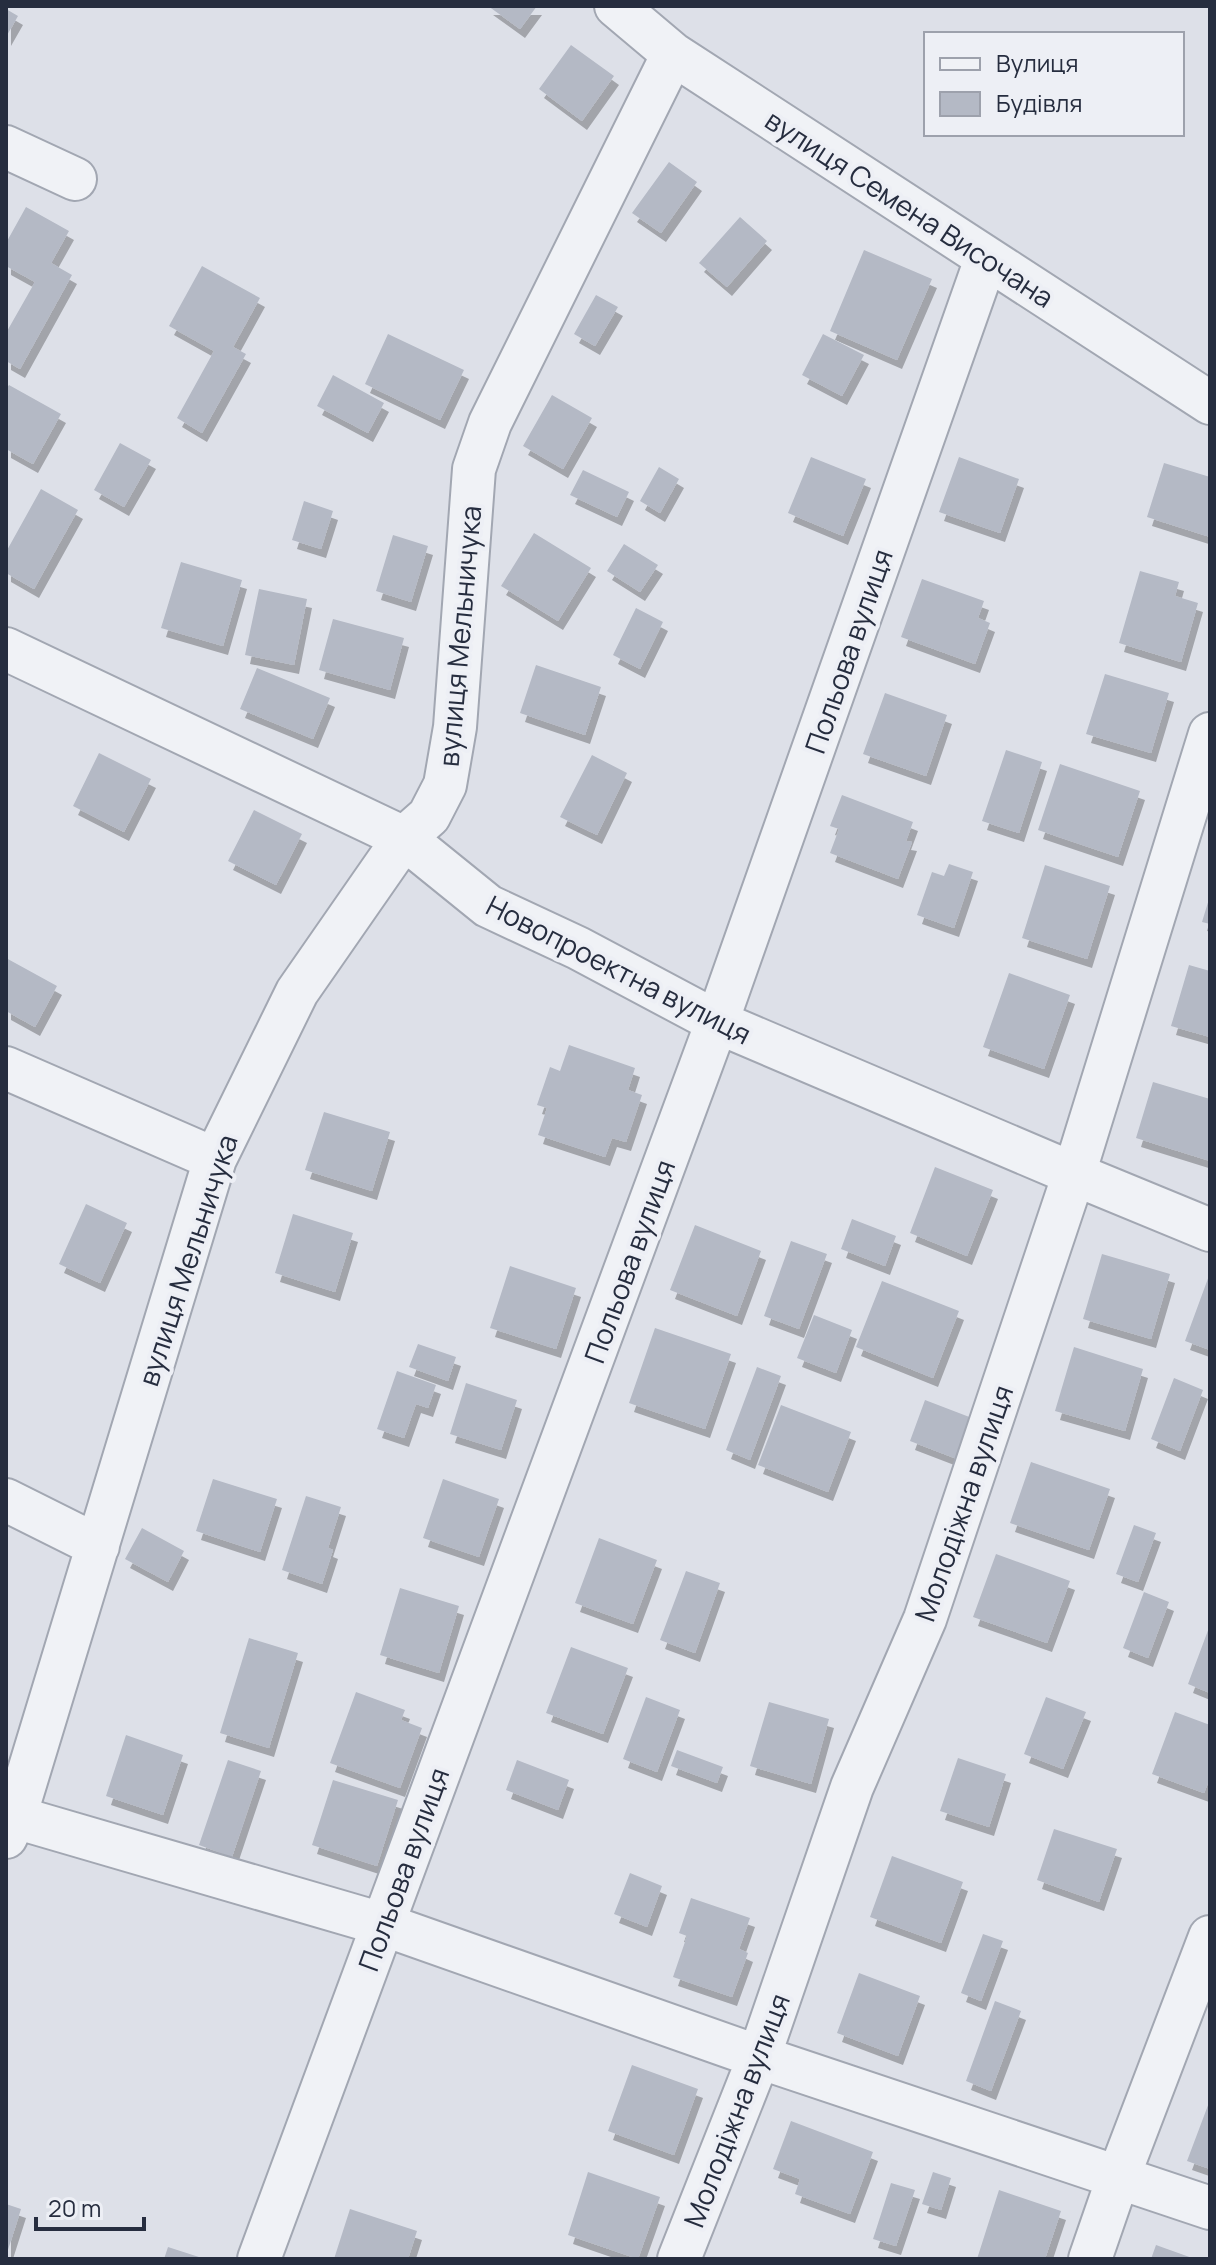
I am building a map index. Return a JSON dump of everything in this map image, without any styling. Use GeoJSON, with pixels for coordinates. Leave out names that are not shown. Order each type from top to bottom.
{"type":"FeatureCollection","features":[{"type":"Feature","properties":{"kind":"street","name":"вулиця Семена Височана"},"geometry":{"type":"LineString","coordinates":[[616,6],[673,54],[1210,403]]}},
{"type":"Feature","properties":{"kind":"street","name":"вулиця Мельничука"},"geometry":{"type":"LineString","coordinates":[[11,1827],[215,1159],[297,992],[404,838],[429,816],[445,785],[455,727],[474,469],[490,423],[673,54]]}},
{"type":"Feature","properties":{"kind":"street"},"geometry":{"type":"LineString","coordinates":[[6,147],[75,179]]}},
{"type":"Feature","properties":{"kind":"street","name":"Польова вулиця"},"geometry":{"type":"LineString","coordinates":[[259,2259],[717,1022],[986,259]]}},
{"type":"Feature","properties":{"kind":"street","name":"Новопроектна вулиця"},"geometry":{"type":"LineString","coordinates":[[6,649],[404,838],[488,906],[578,948],[717,1022],[1210,1230]]}},
{"type":"Feature","properties":{"kind":"street","name":"Молодіжна вулиця"},"geometry":{"type":"LineString","coordinates":[[679,2259],[759,2057],[852,1787],[925,1619],[1074,1174],[1210,734]]}},
{"type":"Feature","properties":{"kind":"street"},"geometry":{"type":"LineString","coordinates":[[6,1068],[215,1159]]}},
{"type":"Feature","properties":{"kind":"street"},"geometry":{"type":"LineString","coordinates":[[6,1500],[98,1546]]}},
{"type":"Feature","properties":{"kind":"street"},"geometry":{"type":"LineString","coordinates":[[11,1827],[382,1924],[759,2057],[1210,2208]]}},
{"type":"Feature","properties":{"kind":"street"},"geometry":{"type":"LineString","coordinates":[[1090,2259],[1210,1937]]}},
{"type":"Feature","properties":{"kind":"building"},"geometry":{"type":"Polygon","coordinates":[[[488,6],[537,6],[520,29],[488,6]]]}},
{"type":"Feature","properties":{"kind":"building"},"geometry":{"type":"Polygon","coordinates":[[[6,9],[18,16],[6,37],[6,9]]]}},
{"type":"Feature","properties":{"kind":"building"},"geometry":{"type":"Polygon","coordinates":[[[571,45],[614,76],[582,121],[539,89],[571,45]]]}},
{"type":"Feature","properties":{"kind":"building"},"geometry":{"type":"Polygon","coordinates":[[[669,162],[697,182],[661,233],[632,213],[669,162]]]}},
{"type":"Feature","properties":{"kind":"building"},"geometry":{"type":"Polygon","coordinates":[[[26,207],[69,231],[51,263],[72,275],[20,369],[6,361],[6,333],[35,282],[6,266],[6,243],[26,207]]]}},
{"type":"Feature","properties":{"kind":"building"},"geometry":{"type":"Polygon","coordinates":[[[740,217],[767,241],[727,287],[699,263],[740,217]]]}},
{"type":"Feature","properties":{"kind":"building"},"geometry":{"type":"Polygon","coordinates":[[[864,250],[932,279],[897,360],[830,331],[864,250]]]}},
{"type":"Feature","properties":{"kind":"building"},"geometry":{"type":"Polygon","coordinates":[[[202,266],[260,298],[233,347],[246,354],[202,433],[177,418],[214,351],[169,326],[202,266]]]}},
{"type":"Feature","properties":{"kind":"building"},"geometry":{"type":"Polygon","coordinates":[[[596,295],[618,307],[595,346],[574,334],[596,295]]]}},
{"type":"Feature","properties":{"kind":"building"},"geometry":{"type":"Polygon","coordinates":[[[388,334],[464,370],[440,420],[365,384],[388,334]]]}},
{"type":"Feature","properties":{"kind":"building"},"geometry":{"type":"Polygon","coordinates":[[[823,334],[864,355],[842,396],[802,375],[823,334]]]}},
{"type":"Feature","properties":{"kind":"building"},"geometry":{"type":"Polygon","coordinates":[[[333,375],[384,403],[368,433],[317,406],[333,375]]]}},
{"type":"Feature","properties":{"kind":"building"},"geometry":{"type":"Polygon","coordinates":[[[9,385],[61,414],[33,464],[6,449],[6,389],[9,385]]]}},
{"type":"Feature","properties":{"kind":"building"},"geometry":{"type":"Polygon","coordinates":[[[552,395],[592,418],[563,469],[523,446],[552,395]]]}},
{"type":"Feature","properties":{"kind":"building"},"geometry":{"type":"Polygon","coordinates":[[[120,443],[151,460],[124,507],[94,490],[120,443]]]}},
{"type":"Feature","properties":{"kind":"building"},"geometry":{"type":"Polygon","coordinates":[[[811,457],[866,479],[843,536],[788,513],[811,457]]]}},
{"type":"Feature","properties":{"kind":"building"},"geometry":{"type":"Polygon","coordinates":[[[959,457],[1019,479],[1000,533],[939,512],[959,457]]]}},
{"type":"Feature","properties":{"kind":"building"},"geometry":{"type":"Polygon","coordinates":[[[1164,463],[1210,477],[1210,537],[1147,517],[1164,463]]]}},
{"type":"Feature","properties":{"kind":"building"},"geometry":{"type":"Polygon","coordinates":[[[659,467],[679,479],[660,513],[640,501],[659,467]]]}},
{"type":"Feature","properties":{"kind":"building"},"geometry":{"type":"Polygon","coordinates":[[[583,470],[629,492],[617,517],[570,495],[583,470]]]}},
{"type":"Feature","properties":{"kind":"building"},"geometry":{"type":"Polygon","coordinates":[[[41,489],[78,510],[34,589],[6,573],[6,552],[41,489]]]}},
{"type":"Feature","properties":{"kind":"building"},"geometry":{"type":"Polygon","coordinates":[[[304,501],[333,511],[321,549],[292,540],[304,501]]]}},
{"type":"Feature","properties":{"kind":"building"},"geometry":{"type":"Polygon","coordinates":[[[534,533],[591,568],[558,621],[501,586],[534,533]]]}},
{"type":"Feature","properties":{"kind":"building"},"geometry":{"type":"Polygon","coordinates":[[[393,535],[428,546],[411,602],[376,591],[393,535]]]}},
{"type":"Feature","properties":{"kind":"building"},"geometry":{"type":"Polygon","coordinates":[[[624,544],[658,565],[640,592],[607,571],[624,544]]]}},
{"type":"Feature","properties":{"kind":"building"},"geometry":{"type":"Polygon","coordinates":[[[181,562],[242,580],[223,646],[161,628],[181,562]]]}},
{"type":"Feature","properties":{"kind":"building"},"geometry":{"type":"Polygon","coordinates":[[[1140,571],[1179,582],[1175,596],[1198,603],[1181,662],[1119,643],[1140,571]]]}},
{"type":"Feature","properties":{"kind":"building"},"geometry":{"type":"Polygon","coordinates":[[[922,579],[984,601],[978,618],[990,623],[975,664],[901,637],[922,579]]]}},
{"type":"Feature","properties":{"kind":"building"},"geometry":{"type":"Polygon","coordinates":[[[259,589],[307,599],[294,665],[245,655],[259,589]]]}},
{"type":"Feature","properties":{"kind":"building"},"geometry":{"type":"Polygon","coordinates":[[[636,608],[663,622],[640,669],[613,655],[636,608]]]}},
{"type":"Feature","properties":{"kind":"building"},"geometry":{"type":"Polygon","coordinates":[[[333,619],[404,638],[390,690],[319,670],[333,619]]]}},
{"type":"Feature","properties":{"kind":"building"},"geometry":{"type":"Polygon","coordinates":[[[536,665],[601,687],[585,735],[520,713],[536,665]]]}},
{"type":"Feature","properties":{"kind":"building"},"geometry":{"type":"Polygon","coordinates":[[[257,668],[330,698],[313,739],[240,709],[257,668]]]}},
{"type":"Feature","properties":{"kind":"building"},"geometry":{"type":"Polygon","coordinates":[[[1105,674],[1169,693],[1151,753],[1086,734],[1105,674]]]}},
{"type":"Feature","properties":{"kind":"building"},"geometry":{"type":"Polygon","coordinates":[[[885,693],[947,715],[926,776],[863,754],[885,693]]]}},
{"type":"Feature","properties":{"kind":"building"},"geometry":{"type":"Polygon","coordinates":[[[1006,750],[1042,762],[1019,833],[982,821],[1006,750]]]}},
{"type":"Feature","properties":{"kind":"building"},"geometry":{"type":"Polygon","coordinates":[[[99,753],[151,779],[124,832],[73,806],[99,753]]]}},
{"type":"Feature","properties":{"kind":"building"},"geometry":{"type":"Polygon","coordinates":[[[592,755],[627,773],[597,835],[560,817],[592,755]]]}},
{"type":"Feature","properties":{"kind":"building"},"geometry":{"type":"Polygon","coordinates":[[[1060,764],[1140,791],[1118,857],[1038,830],[1060,764]]]}},
{"type":"Feature","properties":{"kind":"building"},"geometry":{"type":"Polygon","coordinates":[[[842,795],[913,822],[906,841],[912,842],[898,879],[830,853],[839,829],[830,826],[842,795]]]}},
{"type":"Feature","properties":{"kind":"building"},"geometry":{"type":"Polygon","coordinates":[[[254,810],[302,834],[276,885],[228,861],[254,810]]]}},
{"type":"Feature","properties":{"kind":"building"},"geometry":{"type":"Polygon","coordinates":[[[949,864],[973,872],[954,928],[917,915],[932,872],[944,876],[949,864]]]}},
{"type":"Feature","properties":{"kind":"building"},"geometry":{"type":"Polygon","coordinates":[[[1045,865],[1110,886],[1087,959],[1022,938],[1045,865]]]}},
{"type":"Feature","properties":{"kind":"building"},"geometry":{"type":"Polygon","coordinates":[[[1210,899],[1210,924],[1202,922],[1210,899]]]}},
{"type":"Feature","properties":{"kind":"building"},"geometry":{"type":"Polygon","coordinates":[[[6,958],[57,986],[35,1027],[6,1011],[6,958]]]}},
{"type":"Feature","properties":{"kind":"building"},"geometry":{"type":"Polygon","coordinates":[[[1189,965],[1210,971],[1210,1037],[1171,1026],[1189,965]]]}},
{"type":"Feature","properties":{"kind":"building"},"geometry":{"type":"Polygon","coordinates":[[[1009,973],[1070,995],[1044,1069],[983,1047],[1009,973]]]}},
{"type":"Feature","properties":{"kind":"building"},"geometry":{"type":"Polygon","coordinates":[[[569,1045],[635,1068],[628,1090],[642,1095],[626,1142],[612,1138],[605,1157],[538,1135],[547,1108],[537,1105],[550,1067],[560,1071],[569,1045]]]}},
{"type":"Feature","properties":{"kind":"building"},"geometry":{"type":"Polygon","coordinates":[[[1153,1082],[1210,1099],[1210,1161],[1136,1138],[1153,1082]]]}},
{"type":"Feature","properties":{"kind":"building"},"geometry":{"type":"Polygon","coordinates":[[[324,1112],[390,1132],[372,1191],[305,1170],[324,1112]]]}},
{"type":"Feature","properties":{"kind":"building"},"geometry":{"type":"Polygon","coordinates":[[[935,1167],[993,1190],[967,1256],[910,1233],[935,1167]]]}},
{"type":"Feature","properties":{"kind":"building"},"geometry":{"type":"Polygon","coordinates":[[[86,1204],[127,1223],[100,1283],[59,1264],[86,1204]]]}},
{"type":"Feature","properties":{"kind":"building"},"geometry":{"type":"Polygon","coordinates":[[[293,1214],[353,1233],[335,1292],[275,1273],[293,1214]]]}},
{"type":"Feature","properties":{"kind":"building"},"geometry":{"type":"Polygon","coordinates":[[[852,1219],[896,1236],[885,1266],[841,1249],[852,1219]]]}},
{"type":"Feature","properties":{"kind":"building"},"geometry":{"type":"Polygon","coordinates":[[[695,1225],[761,1251],[737,1316],[670,1290],[695,1225]]]}},
{"type":"Feature","properties":{"kind":"building"},"geometry":{"type":"Polygon","coordinates":[[[791,1241],[827,1254],[799,1329],[764,1316],[791,1241]]]}},
{"type":"Feature","properties":{"kind":"building"},"geometry":{"type":"Polygon","coordinates":[[[1102,1254],[1170,1274],[1151,1339],[1083,1319],[1102,1254]]]}},
{"type":"Feature","properties":{"kind":"building"},"geometry":{"type":"Polygon","coordinates":[[[510,1266],[576,1288],[556,1349],[490,1328],[510,1266]]]}},
{"type":"Feature","properties":{"kind":"building"},"geometry":{"type":"Polygon","coordinates":[[[1210,1273],[1210,1350],[1185,1341],[1210,1273]]]}},
{"type":"Feature","properties":{"kind":"building"},"geometry":{"type":"Polygon","coordinates":[[[882,1281],[959,1311],[933,1378],[856,1347],[882,1281]]]}},
{"type":"Feature","properties":{"kind":"building"},"geometry":{"type":"Polygon","coordinates":[[[814,1315],[852,1330],[836,1373],[797,1358],[814,1315]]]}},
{"type":"Feature","properties":{"kind":"building"},"geometry":{"type":"Polygon","coordinates":[[[655,1328],[731,1354],[705,1429],[629,1403],[655,1328]]]}},
{"type":"Feature","properties":{"kind":"building"},"geometry":{"type":"Polygon","coordinates":[[[418,1344],[456,1357],[448,1381],[409,1367],[418,1344]]]}},
{"type":"Feature","properties":{"kind":"building"},"geometry":{"type":"Polygon","coordinates":[[[1074,1347],[1143,1369],[1125,1431],[1055,1411],[1074,1347]]]}},
{"type":"Feature","properties":{"kind":"building"},"geometry":{"type":"Polygon","coordinates":[[[757,1367],[781,1376],[750,1460],[726,1450],[757,1367]]]}},
{"type":"Feature","properties":{"kind":"building"},"geometry":{"type":"Polygon","coordinates":[[[397,1371],[436,1385],[428,1408],[416,1404],[404,1438],[377,1429],[397,1371]]]}},
{"type":"Feature","properties":{"kind":"building"},"geometry":{"type":"Polygon","coordinates":[[[1174,1378],[1203,1390],[1180,1451],[1151,1439],[1174,1378]]]}},
{"type":"Feature","properties":{"kind":"building"},"geometry":{"type":"Polygon","coordinates":[[[466,1383],[517,1400],[501,1450],[450,1434],[466,1383]]]}},
{"type":"Feature","properties":{"kind":"building"},"geometry":{"type":"Polygon","coordinates":[[[925,1400],[972,1418],[957,1459],[910,1441],[925,1400]]]}},
{"type":"Feature","properties":{"kind":"building"},"geometry":{"type":"Polygon","coordinates":[[[781,1405],[851,1432],[828,1492],[758,1465],[781,1405]]]}},
{"type":"Feature","properties":{"kind":"building"},"geometry":{"type":"Polygon","coordinates":[[[1031,1462],[1110,1489],[1089,1550],[1010,1523],[1031,1462]]]}},
{"type":"Feature","properties":{"kind":"building"},"geometry":{"type":"Polygon","coordinates":[[[213,1479],[277,1499],[260,1552],[196,1531],[213,1479]]]}},
{"type":"Feature","properties":{"kind":"building"},"geometry":{"type":"Polygon","coordinates":[[[443,1479],[499,1499],[479,1557],[423,1538],[443,1479]]]}},
{"type":"Feature","properties":{"kind":"building"},"geometry":{"type":"Polygon","coordinates":[[[306,1496],[341,1507],[328,1548],[333,1550],[322,1584],[282,1570],[306,1496]]]}},
{"type":"Feature","properties":{"kind":"building"},"geometry":{"type":"Polygon","coordinates":[[[1134,1525],[1156,1533],[1138,1582],[1116,1574],[1134,1525]]]}},
{"type":"Feature","properties":{"kind":"building"},"geometry":{"type":"Polygon","coordinates":[[[142,1528],[184,1551],[168,1582],[125,1559],[142,1528]]]}},
{"type":"Feature","properties":{"kind":"building"},"geometry":{"type":"Polygon","coordinates":[[[599,1538],[657,1560],[633,1624],[575,1603],[599,1538]]]}},
{"type":"Feature","properties":{"kind":"building"},"geometry":{"type":"Polygon","coordinates":[[[996,1554],[1070,1581],[1047,1643],[973,1617],[996,1554]]]}},
{"type":"Feature","properties":{"kind":"building"},"geometry":{"type":"Polygon","coordinates":[[[686,1571],[720,1583],[695,1653],[660,1640],[686,1571]]]}},
{"type":"Feature","properties":{"kind":"building"},"geometry":{"type":"Polygon","coordinates":[[[400,1588],[459,1606],[439,1673],[380,1655],[400,1588]]]}},
{"type":"Feature","properties":{"kind":"building"},"geometry":{"type":"Polygon","coordinates":[[[1144,1592],[1169,1602],[1148,1658],[1123,1648],[1144,1592]]]}},
{"type":"Feature","properties":{"kind":"building"},"geometry":{"type":"Polygon","coordinates":[[[1210,1625],[1210,1693],[1188,1684],[1210,1625]]]}},
{"type":"Feature","properties":{"kind":"building"},"geometry":{"type":"Polygon","coordinates":[[[249,1638],[298,1653],[269,1748],[220,1733],[249,1638]]]}},
{"type":"Feature","properties":{"kind":"building"},"geometry":{"type":"Polygon","coordinates":[[[571,1647],[628,1668],[603,1734],[546,1713],[571,1647]]]}},
{"type":"Feature","properties":{"kind":"building"},"geometry":{"type":"Polygon","coordinates":[[[356,1692],[405,1710],[401,1720],[422,1728],[400,1788],[330,1763],[356,1692]]]}},
{"type":"Feature","properties":{"kind":"building"},"geometry":{"type":"Polygon","coordinates":[[[646,1697],[680,1710],[657,1772],[623,1759],[646,1697]]]}},
{"type":"Feature","properties":{"kind":"building"},"geometry":{"type":"Polygon","coordinates":[[[1046,1697],[1086,1712],[1063,1769],[1024,1754],[1046,1697]]]}},
{"type":"Feature","properties":{"kind":"building"},"geometry":{"type":"Polygon","coordinates":[[[769,1702],[829,1719],[811,1784],[750,1766],[769,1702]]]}},
{"type":"Feature","properties":{"kind":"building"},"geometry":{"type":"Polygon","coordinates":[[[1175,1712],[1210,1725],[1210,1778],[1204,1793],[1152,1774],[1175,1712]]]}},
{"type":"Feature","properties":{"kind":"building"},"geometry":{"type":"Polygon","coordinates":[[[126,1735],[183,1755],[163,1815],[106,1796],[126,1735]]]}},
{"type":"Feature","properties":{"kind":"building"},"geometry":{"type":"Polygon","coordinates":[[[677,1750],[723,1767],[717,1783],[671,1766],[677,1750]]]}},
{"type":"Feature","properties":{"kind":"building"},"geometry":{"type":"Polygon","coordinates":[[[958,1758],[1006,1774],[989,1827],[940,1811],[958,1758]]]}},
{"type":"Feature","properties":{"kind":"building"},"geometry":{"type":"Polygon","coordinates":[[[228,1760],[261,1771],[232,1857],[199,1845],[228,1760]]]}},
{"type":"Feature","properties":{"kind":"building"},"geometry":{"type":"Polygon","coordinates":[[[517,1760],[569,1780],[558,1810],[506,1790],[517,1760]]]}},
{"type":"Feature","properties":{"kind":"building"},"geometry":{"type":"Polygon","coordinates":[[[333,1780],[398,1800],[377,1866],[312,1845],[333,1780]]]}},
{"type":"Feature","properties":{"kind":"building"},"geometry":{"type":"Polygon","coordinates":[[[1054,1829],[1117,1849],[1099,1902],[1037,1880],[1054,1829]]]}},
{"type":"Feature","properties":{"kind":"building"},"geometry":{"type":"Polygon","coordinates":[[[892,1856],[963,1882],[941,1943],[870,1917],[892,1856]]]}},
{"type":"Feature","properties":{"kind":"building"},"geometry":{"type":"Polygon","coordinates":[[[630,1873],[662,1886],[647,1927],[614,1914],[630,1873]]]}},
{"type":"Feature","properties":{"kind":"building"},"geometry":{"type":"Polygon","coordinates":[[[691,1898],[750,1918],[739,1949],[748,1953],[732,1997],[673,1977],[687,1936],[679,1933],[691,1898]]]}},
{"type":"Feature","properties":{"kind":"building"},"geometry":{"type":"Polygon","coordinates":[[[983,1934],[1003,1941],[981,2001],[961,1993],[983,1934]]]}},
{"type":"Feature","properties":{"kind":"building"},"geometry":{"type":"Polygon","coordinates":[[[859,1973],[920,1996],[898,2056],[837,2033],[859,1973]]]}},
{"type":"Feature","properties":{"kind":"building"},"geometry":{"type":"Polygon","coordinates":[[[995,2001],[1021,2011],[991,2091],[966,2081],[995,2001]]]}},
{"type":"Feature","properties":{"kind":"building"},"geometry":{"type":"Polygon","coordinates":[[[632,2065],[698,2089],[674,2155],[608,2131],[632,2065]]]}},
{"type":"Feature","properties":{"kind":"building"},"geometry":{"type":"Polygon","coordinates":[[[1210,2100],[1210,2169],[1187,2161],[1210,2100]]]}},
{"type":"Feature","properties":{"kind":"building"},"geometry":{"type":"Polygon","coordinates":[[[791,2121],[873,2152],[850,2214],[795,2194],[800,2179],[773,2169],[791,2121]]]}},
{"type":"Feature","properties":{"kind":"building"},"geometry":{"type":"Polygon","coordinates":[[[588,2172],[660,2197],[638,2259],[568,2235],[588,2172]]]}},
{"type":"Feature","properties":{"kind":"building"},"geometry":{"type":"Polygon","coordinates":[[[933,2172],[951,2178],[941,2210],[922,2204],[933,2172]]]}},
{"type":"Feature","properties":{"kind":"building"},"geometry":{"type":"Polygon","coordinates":[[[891,2183],[915,2190],[896,2246],[873,2239],[891,2183]]]}},
{"type":"Feature","properties":{"kind":"building"},"geometry":{"type":"Polygon","coordinates":[[[999,2190],[1061,2211],[1045,2259],[977,2259],[999,2190]]]}},
{"type":"Feature","properties":{"kind":"building"},"geometry":{"type":"Polygon","coordinates":[[[6,2204],[21,2209],[7,2253],[6,2253],[6,2204]]]}},
{"type":"Feature","properties":{"kind":"building"},"geometry":{"type":"Polygon","coordinates":[[[350,2209],[417,2231],[408,2259],[334,2259],[350,2209]]]}},
{"type":"Feature","properties":{"kind":"building"},"geometry":{"type":"Polygon","coordinates":[[[1156,2245],[1195,2259],[1151,2259],[1156,2245]]]}},
{"type":"Feature","properties":{"kind":"building"},"geometry":{"type":"Polygon","coordinates":[[[168,2247],[202,2258],[202,2259],[164,2259],[168,2247]]]}}]}
